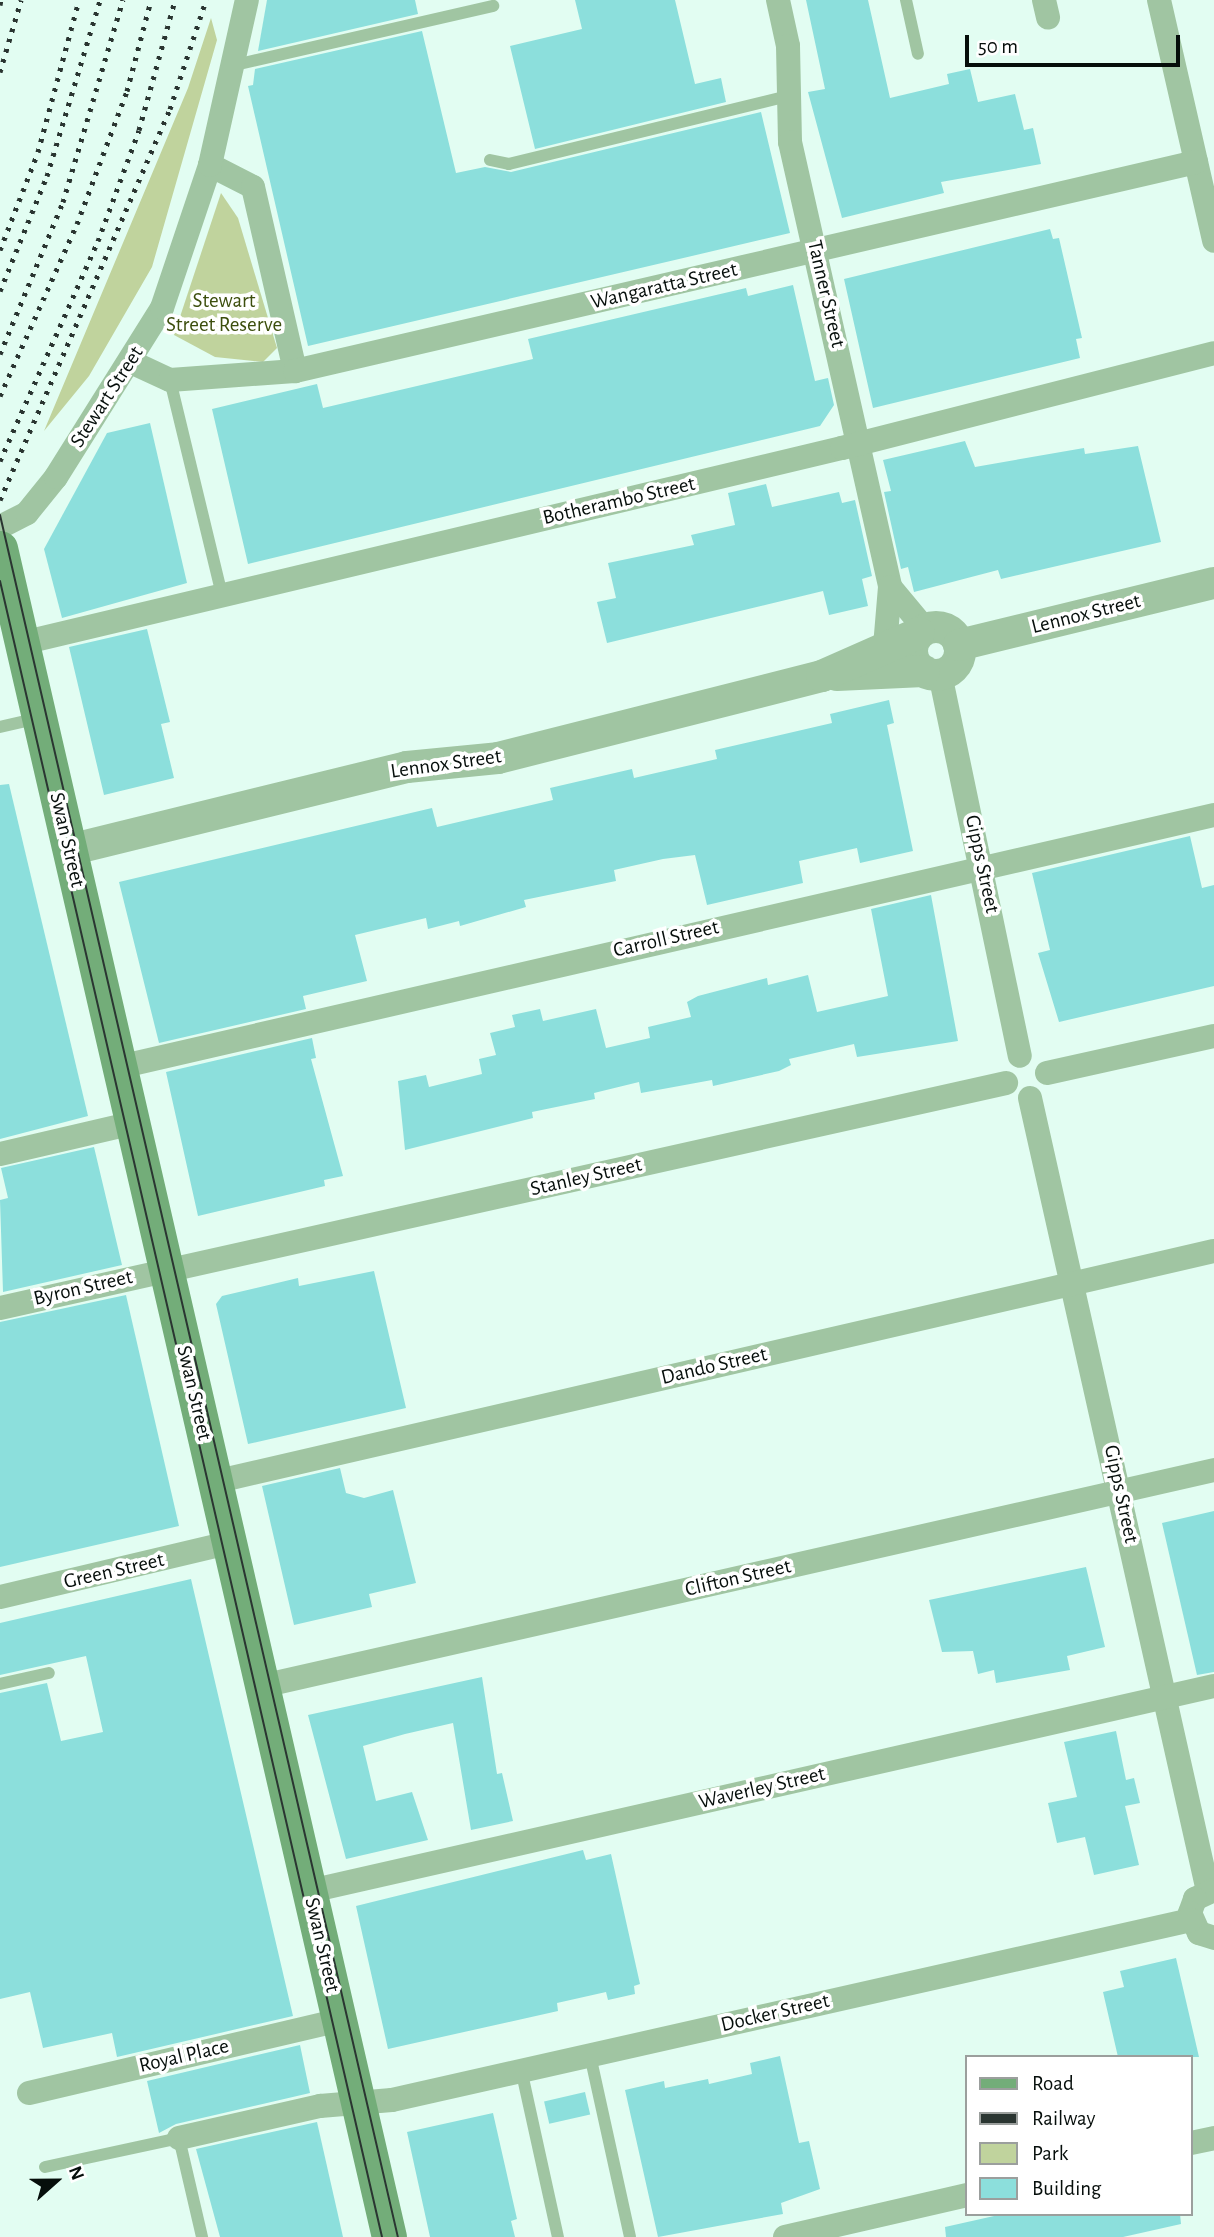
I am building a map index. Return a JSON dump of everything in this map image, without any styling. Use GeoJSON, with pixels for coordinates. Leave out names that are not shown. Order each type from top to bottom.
{"type":"FeatureCollection","features":[{"type":"Feature","properties":{"kind":"main road","name":"Swan Street"},"geometry":{"type":"LineString","coordinates":[[0,548],[389,2237]]}},
{"type":"Feature","properties":{"kind":"street","name":"Stewart Street"},"geometry":{"type":"LineString","coordinates":[[0,527],[27,513],[48,486],[131,362],[162,308],[210,165],[236,65],[247,0]]}},
{"type":"Feature","properties":{"kind":"street","name":"Tanner Street"},"geometry":{"type":"LineString","coordinates":[[778,0],[788,46],[789,142],[817,251],[890,587],[885,646]]}},
{"type":"Feature","properties":{"kind":"street"},"geometry":{"type":"LineString","coordinates":[[1159,0],[1214,241]]}},
{"type":"Feature","properties":{"kind":"street","name":"Wangaratta Street"},"geometry":{"type":"LineString","coordinates":[[131,362],[170,380],[295,371],[1196,162]]}},
{"type":"Feature","properties":{"kind":"street"},"geometry":{"type":"LineString","coordinates":[[210,165],[253,187],[295,371]]}},
{"type":"Feature","properties":{"kind":"street","name":"Botherambo Street"},"geometry":{"type":"LineString","coordinates":[[22,643],[859,444],[1214,353]]}},
{"type":"Feature","properties":{"kind":"street","name":"Lennox Street"},"geometry":{"type":"LineString","coordinates":[[959,645],[1214,583]]}},
{"type":"Feature","properties":{"kind":"street","name":"Tanner Street"},"geometry":{"type":"LineString","coordinates":[[890,587],[922,631]]}},
{"type":"Feature","properties":{"kind":"street"},"geometry":{"type":"LineString","coordinates":[[946,629],[959,645],[958,661],[932,673],[912,654],[922,631],[946,629]]}},
{"type":"Feature","properties":{"kind":"street","name":"Lennox Street"},"geometry":{"type":"LineString","coordinates":[[69,850],[407,767],[498,758],[822,676],[922,631]]}},
{"type":"Feature","properties":{"kind":"street","name":"Lennox Street"},"geometry":{"type":"LineString","coordinates":[[822,676],[932,673]]}},
{"type":"Feature","properties":{"kind":"street","name":"Gipps Street"},"geometry":{"type":"LineString","coordinates":[[932,673],[984,865],[1020,1056]]}},
{"type":"Feature","properties":{"kind":"street","name":"Carroll Street"},"geometry":{"type":"LineString","coordinates":[[119,1067],[984,865],[1214,815]]}},
{"type":"Feature","properties":{"kind":"street"},"geometry":{"type":"LineString","coordinates":[[1047,1073],[1214,1036]]}},
{"type":"Feature","properties":{"kind":"street"},"geometry":{"type":"LineString","coordinates":[[1020,1056],[1041,1060],[1047,1073],[1042,1091],[1031,1098],[1018,1096],[1006,1083],[1006,1069],[1020,1056]]}},
{"type":"Feature","properties":{"kind":"street","name":"Stanley Street"},"geometry":{"type":"LineString","coordinates":[[166,1270],[1006,1083]]}},
{"type":"Feature","properties":{"kind":"street","name":"Gipps Street"},"geometry":{"type":"LineString","coordinates":[[1031,1098],[1211,1890]]}},
{"type":"Feature","properties":{"kind":"street"},"geometry":{"type":"LineString","coordinates":[[0,1154],[132,1123]]}},
{"type":"Feature","properties":{"kind":"street","name":"Dando Street"},"geometry":{"type":"LineString","coordinates":[[214,1482],[1214,1251]]}},
{"type":"Feature","properties":{"kind":"street","name":"Byron Street"},"geometry":{"type":"LineString","coordinates":[[0,1308],[166,1270]]}},
{"type":"Feature","properties":{"kind":"street","name":"Clifton Street"},"geometry":{"type":"LineString","coordinates":[[262,1686],[1214,1469]]}},
{"type":"Feature","properties":{"kind":"street","name":"Green Street"},"geometry":{"type":"LineString","coordinates":[[0,1597],[228,1543]]}},
{"type":"Feature","properties":{"kind":"street","name":"Waverley Street"},"geometry":{"type":"LineString","coordinates":[[310,1891],[1214,1686]]}},
{"type":"Feature","properties":{"kind":"street"},"geometry":{"type":"LineString","coordinates":[[1211,1890],[1191,1905],[1191,1920],[1199,1933],[1214,1938]]}},
{"type":"Feature","properties":{"kind":"street","name":"Docker Street"},"geometry":{"type":"LineString","coordinates":[[179,2138],[320,2106],[359,2104],[521,2070],[1191,1920]]}},
{"type":"Feature","properties":{"kind":"street","name":"Royal Place"},"geometry":{"type":"LineString","coordinates":[[29,2093],[340,2020]]}},
{"type":"Feature","properties":{"kind":"street"},"geometry":{"type":"LineString","coordinates":[[1193,2143],[1214,2138]]}},
{"type":"Feature","properties":{"kind":"street"},"geometry":{"type":"LineString","coordinates":[[785,2237],[965,2195]]}},
{"type":"Feature","properties":{"kind":"lane"},"geometry":{"type":"LineString","coordinates":[[906,0],[918,54]]}},
{"type":"Feature","properties":{"kind":"lane"},"geometry":{"type":"LineString","coordinates":[[236,65],[493,6]]}},
{"type":"Feature","properties":{"kind":"lane"},"geometry":{"type":"LineString","coordinates":[[490,160],[509,164],[787,96]]}},
{"type":"Feature","properties":{"kind":"lane"},"geometry":{"type":"LineString","coordinates":[[170,380],[222,595]]}},
{"type":"Feature","properties":{"kind":"lane"},"geometry":{"type":"LineString","coordinates":[[0,727],[39,718]]}},
{"type":"Feature","properties":{"kind":"lane"},"geometry":{"type":"LineString","coordinates":[[0,1684],[48,1673]]}},
{"type":"Feature","properties":{"kind":"lane"},"geometry":{"type":"LineString","coordinates":[[590,2055],[630,2237]]}},
{"type":"Feature","properties":{"kind":"lane"},"geometry":{"type":"LineString","coordinates":[[521,2070],[558,2237]]}},
{"type":"Feature","properties":{"kind":"lane"},"geometry":{"type":"LineString","coordinates":[[45,2167],[179,2138],[202,2237]]}},
{"type":"Feature","properties":{"kind":"green space"},"geometry":{"type":"Polygon","coordinates":[[[211,18],[217,40],[152,267],[89,376],[44,431],[188,88],[211,18]]]}},
{"type":"Feature","properties":{"kind":"green space","name":"Stewart Street Reserve"},"geometry":{"type":"Polygon","coordinates":[[[221,193],[238,218],[277,348],[263,362],[215,357],[174,335],[221,193]]]}},
{"type":"Feature","properties":{"kind":"building"},"geometry":{"type":"Polygon","coordinates":[[[267,0],[415,0],[418,14],[258,51],[267,0]]]}},
{"type":"Feature","properties":{"kind":"building"},"geometry":{"type":"Polygon","coordinates":[[[575,0],[675,0],[695,84],[721,78],[726,102],[535,149],[510,46],[582,29],[575,0]]]}},
{"type":"Feature","properties":{"kind":"building"},"geometry":{"type":"Polygon","coordinates":[[[806,0],[868,0],[890,98],[949,84],[947,74],[970,69],[978,102],[1015,94],[1024,130],[1033,128],[1041,164],[941,182],[944,193],[842,218],[808,92],[825,89],[806,0]]]}},
{"type":"Feature","properties":{"kind":"building"},"geometry":{"type":"Polygon","coordinates":[[[422,31],[456,173],[485,167],[511,172],[761,112],[790,233],[308,346],[248,86],[253,85],[255,69],[422,31]]]}},
{"type":"Feature","properties":{"kind":"building"},"geometry":{"type":"Polygon","coordinates":[[[1050,229],[1053,239],[1059,238],[1082,338],[1076,339],[1080,358],[873,408],[844,279],[1050,229]]]}},
{"type":"Feature","properties":{"kind":"building"},"geometry":{"type":"Polygon","coordinates":[[[793,285],[815,381],[828,378],[834,405],[820,426],[248,564],[212,409],[317,384],[323,408],[533,359],[528,339],[746,288],[748,296],[793,285]]]}},
{"type":"Feature","properties":{"kind":"building"},"geometry":{"type":"Polygon","coordinates":[[[150,423],[187,583],[62,618],[44,549],[107,433],[150,423]]]}},
{"type":"Feature","properties":{"kind":"building"},"geometry":{"type":"Polygon","coordinates":[[[965,441],[975,467],[1084,448],[1085,454],[1138,446],[1161,542],[1001,579],[998,570],[914,592],[908,567],[901,569],[884,492],[891,491],[883,460],[965,441]]]}},
{"type":"Feature","properties":{"kind":"building"},"geometry":{"type":"Polygon","coordinates":[[[766,484],[772,507],[839,492],[842,503],[855,500],[872,576],[862,579],[868,606],[829,615],[823,591],[607,643],[597,602],[616,598],[608,563],[694,545],[691,535],[735,525],[728,493],[766,484]]]}},
{"type":"Feature","properties":{"kind":"building"},"geometry":{"type":"Polygon","coordinates":[[[147,629],[170,722],[161,724],[174,778],[104,795],[69,647],[147,629]]]}},
{"type":"Feature","properties":{"kind":"building"},"geometry":{"type":"Polygon","coordinates":[[[889,700],[894,723],[887,725],[913,851],[860,863],[857,848],[799,861],[803,883],[707,905],[695,855],[663,859],[614,870],[616,881],[524,900],[526,907],[460,926],[459,921],[428,929],[426,918],[355,935],[367,981],[303,996],[306,1009],[159,1043],[119,882],[432,808],[437,827],[553,800],[550,788],[632,769],[634,778],[717,759],[715,750],[832,723],[830,714],[889,700]]]}},
{"type":"Feature","properties":{"kind":"building"},"geometry":{"type":"Polygon","coordinates":[[[9,784],[88,1116],[0,1139],[0,785],[9,784]]]}},
{"type":"Feature","properties":{"kind":"building"},"geometry":{"type":"Polygon","coordinates":[[[1190,836],[1202,888],[1214,885],[1214,986],[1059,1022],[1038,953],[1050,950],[1032,873],[1190,836]]]}},
{"type":"Feature","properties":{"kind":"building"},"geometry":{"type":"Polygon","coordinates":[[[931,895],[958,1041],[857,1057],[854,1044],[789,1059],[791,1065],[779,1071],[713,1086],[712,1080],[641,1093],[639,1082],[594,1093],[595,1099],[532,1112],[533,1118],[405,1150],[398,1081],[426,1075],[429,1087],[482,1074],[479,1059],[496,1055],[490,1033],[515,1027],[512,1015],[540,1009],[543,1021],[596,1009],[606,1048],[650,1038],[648,1027],[691,1017],[687,1002],[698,996],[767,978],[768,985],[808,975],[817,1012],[888,996],[871,909],[931,895]]]}},
{"type":"Feature","properties":{"kind":"building"},"geometry":{"type":"Polygon","coordinates":[[[312,1038],[316,1058],[311,1059],[343,1176],[324,1180],[325,1186],[198,1216],[166,1072],[312,1038]]]}},
{"type":"Feature","properties":{"kind":"building"},"geometry":{"type":"Polygon","coordinates":[[[94,1147],[122,1265],[3,1292],[0,1200],[8,1198],[1,1168],[94,1147]]]}},
{"type":"Feature","properties":{"kind":"building"},"geometry":{"type":"Polygon","coordinates":[[[374,1271],[406,1408],[248,1444],[216,1304],[222,1296],[298,1278],[299,1286],[374,1271]]]}},
{"type":"Feature","properties":{"kind":"building"},"geometry":{"type":"Polygon","coordinates":[[[126,1295],[179,1526],[0,1567],[0,1322],[126,1295]]]}},
{"type":"Feature","properties":{"kind":"building"},"geometry":{"type":"Polygon","coordinates":[[[340,1468],[346,1493],[364,1498],[393,1490],[416,1583],[369,1594],[372,1607],[294,1625],[262,1486],[340,1468]]]}},
{"type":"Feature","properties":{"kind":"building"},"geometry":{"type":"Polygon","coordinates":[[[1214,1511],[1214,1672],[1197,1675],[1162,1523],[1214,1511]]]}},
{"type":"Feature","properties":{"kind":"building"},"geometry":{"type":"Polygon","coordinates":[[[1086,1567],[1105,1647],[1067,1656],[1070,1670],[996,1683],[994,1670],[978,1674],[973,1651],[942,1652],[929,1600],[1086,1567]]]}},
{"type":"Feature","properties":{"kind":"building"},"geometry":{"type":"Polygon","coordinates":[[[191,1579],[293,2016],[117,2057],[112,2033],[43,2048],[30,1992],[0,1999],[0,1693],[47,1683],[61,1741],[103,1732],[86,1656],[0,1675],[0,1623],[191,1579]]]}},
{"type":"Feature","properties":{"kind":"building"},"geometry":{"type":"Polygon","coordinates":[[[482,1677],[497,1774],[502,1773],[513,1821],[471,1830],[453,1723],[363,1746],[376,1801],[412,1792],[428,1840],[346,1859],[308,1715],[482,1677]]]}},
{"type":"Feature","properties":{"kind":"building"},"geometry":{"type":"Polygon","coordinates":[[[1116,1731],[1126,1780],[1134,1778],[1140,1803],[1125,1806],[1139,1865],[1094,1875],[1085,1837],[1057,1843],[1048,1803],[1077,1797],[1064,1742],[1116,1731]]]}},
{"type":"Feature","properties":{"kind":"building"},"geometry":{"type":"Polygon","coordinates":[[[583,1850],[586,1860],[611,1854],[640,1984],[634,1986],[635,1994],[608,2000],[606,1992],[557,2003],[558,2011],[388,2049],[356,1906],[583,1850]]]}},
{"type":"Feature","properties":{"kind":"building"},"geometry":{"type":"Polygon","coordinates":[[[1176,1958],[1199,2057],[1118,2055],[1103,1992],[1124,1987],[1120,1971],[1176,1958]]]}},
{"type":"Feature","properties":{"kind":"building"},"geometry":{"type":"Polygon","coordinates":[[[300,2045],[310,2093],[176,2124],[159,2133],[147,2081],[300,2045]]]}},
{"type":"Feature","properties":{"kind":"building"},"geometry":{"type":"Polygon","coordinates":[[[780,2056],[799,2143],[809,2141],[820,2189],[781,2203],[783,2214],[658,2237],[625,2090],[664,2081],[665,2088],[708,2079],[709,2084],[752,2074],[750,2063],[780,2056]]]}},
{"type":"Feature","properties":{"kind":"building"},"geometry":{"type":"Polygon","coordinates":[[[585,2092],[590,2114],[549,2124],[544,2101],[585,2092]]]}},
{"type":"Feature","properties":{"kind":"building"},"geometry":{"type":"Polygon","coordinates":[[[493,2113],[517,2219],[511,2221],[515,2237],[430,2237],[407,2132],[493,2113]]]}},
{"type":"Feature","properties":{"kind":"building"},"geometry":{"type":"Polygon","coordinates":[[[317,2122],[343,2237],[220,2237],[196,2149],[317,2122]]]}},
{"type":"Feature","properties":{"kind":"building"},"geometry":{"type":"Polygon","coordinates":[[[994,2216],[1180,2216],[1181,2224],[1123,2237],[946,2237],[945,2227],[994,2216]]]}},
{"type":"Feature","properties":{"kind":"tram line"},"geometry":{"type":"LineString","coordinates":[[0,515],[398,2237]]}},
{"type":"Feature","properties":{"kind":"tram line"},"geometry":{"type":"LineString","coordinates":[[0,581],[382,2237]]}},
{"type":"Feature","properties":{"kind":"railway"},"geometry":{"type":"LineString","coordinates":[[0,5],[1,0]]}},
{"type":"Feature","properties":{"kind":"railway"},"geometry":{"type":"LineString","coordinates":[[0,72],[21,0]]}},
{"type":"Feature","properties":{"kind":"railway"},"geometry":{"type":"LineString","coordinates":[[0,250],[38,152],[79,0]]}},
{"type":"Feature","properties":{"kind":"railway"},"geometry":{"type":"LineString","coordinates":[[0,291],[47,176],[100,0]]}},
{"type":"Feature","properties":{"kind":"railway"},"geometry":{"type":"LineString","coordinates":[[0,354],[63,202],[123,0]]}},
{"type":"Feature","properties":{"kind":"railway"},"geometry":{"type":"LineString","coordinates":[[0,396],[77,224],[127,91],[151,0]]}},
{"type":"Feature","properties":{"kind":"railway"},"geometry":{"type":"LineString","coordinates":[[0,461],[98,241],[139,130],[175,0]]}},
{"type":"Feature","properties":{"kind":"railway"},"geometry":{"type":"LineString","coordinates":[[0,500],[170,109],[206,0]]}}]}
